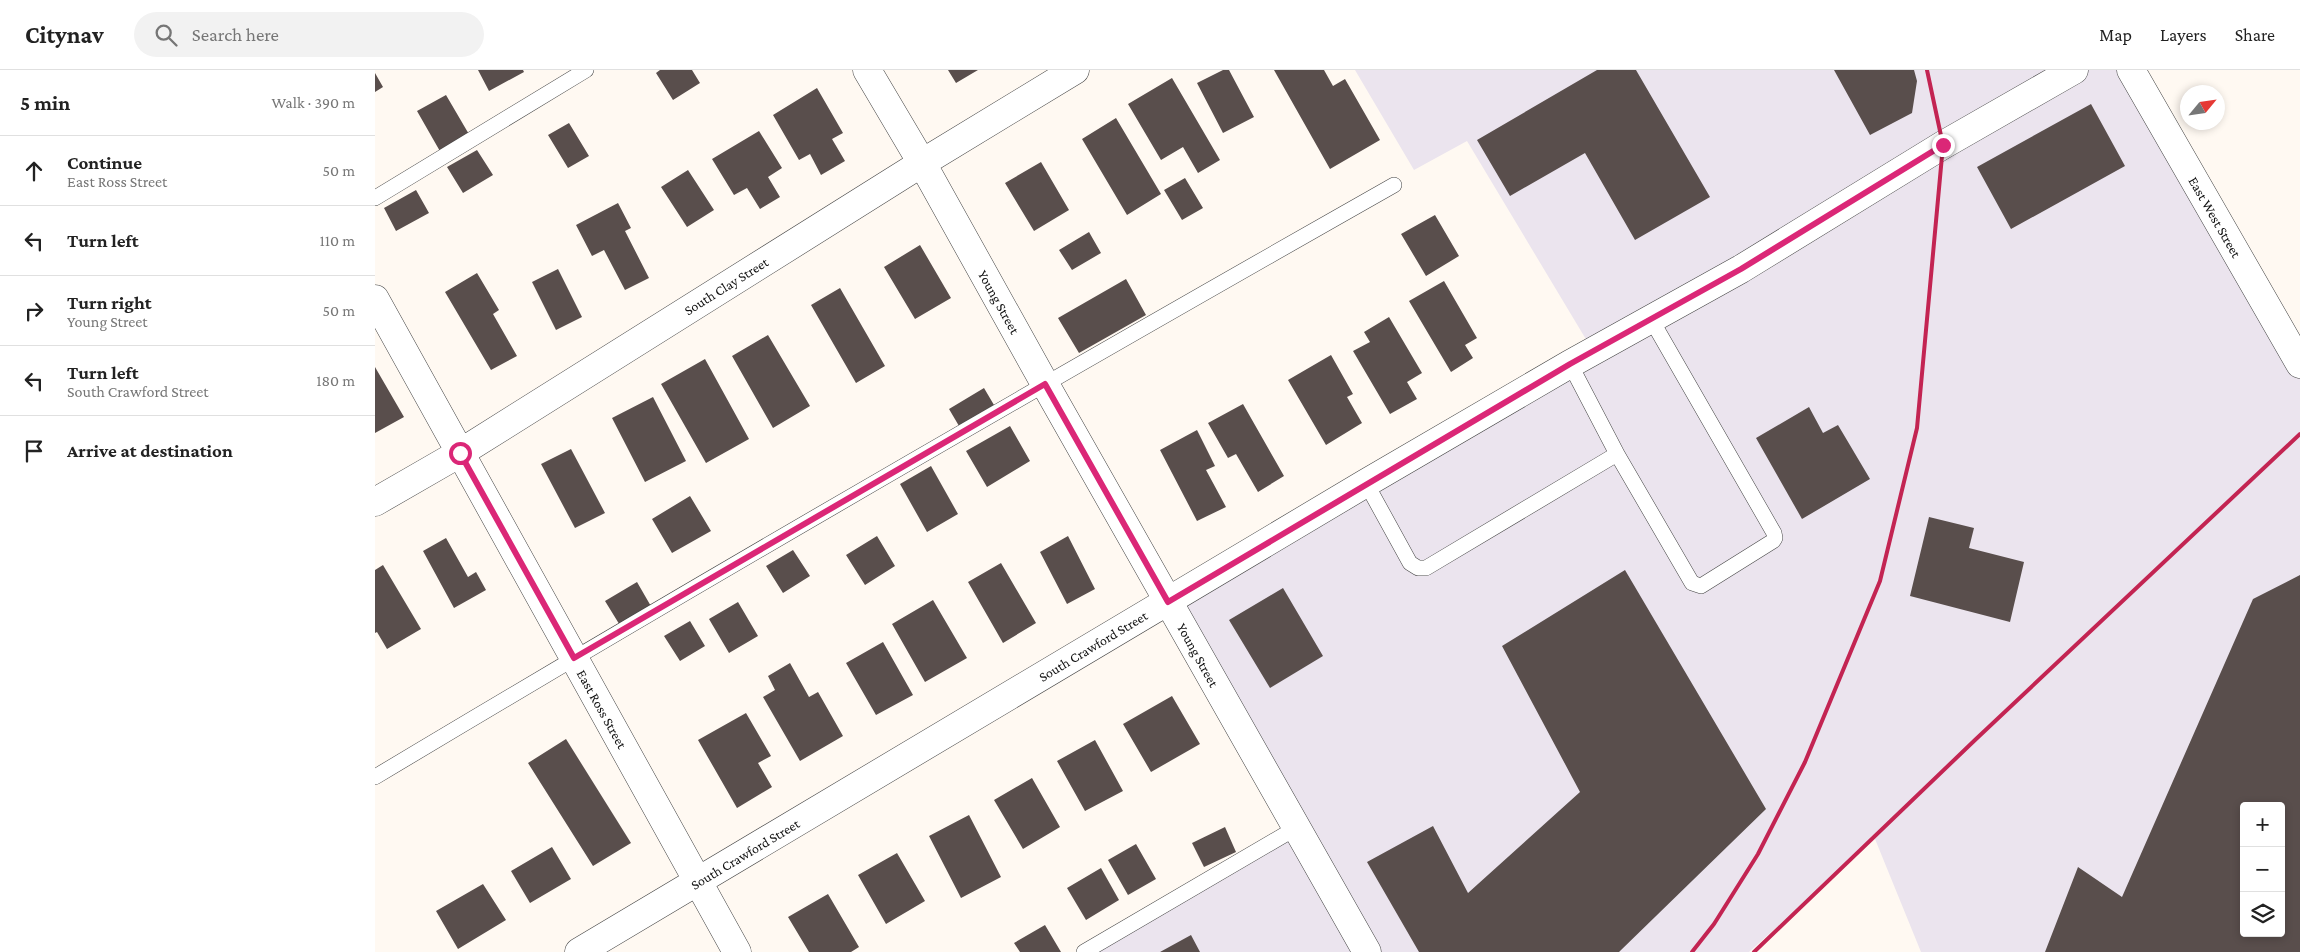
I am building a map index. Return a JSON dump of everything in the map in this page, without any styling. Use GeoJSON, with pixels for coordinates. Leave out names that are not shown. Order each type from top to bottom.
{"type":"FeatureCollection","features":[{"type":"Feature","properties":{"kind":"street","name":"Young Street"},"geometry":{"type":"LineString","coordinates":[[867,70],[922,163],[1367,952]]}},
{"type":"Feature","properties":{"kind":"street","name":"South Clay Street"},"geometry":{"type":"LineString","coordinates":[[375,502],[460,453],[922,163],[1075,70]]}},
{"type":"Feature","properties":{"kind":"street","name":"South Crawford Street"},"geometry":{"type":"LineString","coordinates":[[579,952],[1366,483],[1570,364],[1741,269],[1943,145],[2074,70]]}},
{"type":"Feature","properties":{"kind":"street","name":"East West Street"},"geometry":{"type":"LineString","coordinates":[[2131,70],[2300,364]]}},
{"type":"Feature","properties":{"kind":"street","name":"East Ross Street"},"geometry":{"type":"LineString","coordinates":[[375,299],[737,952]]}},
{"type":"Feature","properties":{"kind":"lane"},"geometry":{"type":"LineString","coordinates":[[375,198],[586,70]]}},
{"type":"Feature","properties":{"kind":"lane"},"geometry":{"type":"LineString","coordinates":[[375,777],[574,658],[1045,384],[1394,185]]}},
{"type":"Feature","properties":{"kind":"lane"},"geometry":{"type":"LineString","coordinates":[[1570,364],[1617,454],[1692,584],[1701,586],[1775,538],[1774,533],[1651,319]]}},
{"type":"Feature","properties":{"kind":"lane"},"geometry":{"type":"LineString","coordinates":[[1366,483],[1410,563],[1418,568],[1426,568],[1617,454]]}},
{"type":"Feature","properties":{"kind":"lane"},"geometry":{"type":"LineString","coordinates":[[1084,952],[1296,828]]}},
{"type":"Feature","properties":{"kind":"shaded area"},"geometry":{"type":"Polygon","coordinates":[[[1355,70],[2131,70],[2300,364],[2300,952],[1921,952],[1875,839],[1749,952],[1084,952],[1295,828],[1168,602],[1593,351],[1467,141],[1414,170],[1355,70]]]}},
{"type":"Feature","properties":{"kind":"building"},"geometry":{"type":"Polygon","coordinates":[[[478,70],[523,70],[524,72],[489,91],[478,70]]]}},
{"type":"Feature","properties":{"kind":"building"},"geometry":{"type":"Polygon","coordinates":[[[660,70],[692,70],[700,83],[673,100],[656,73],[660,70]]]}},
{"type":"Feature","properties":{"kind":"building"},"geometry":{"type":"Polygon","coordinates":[[[948,70],[978,70],[956,83],[948,70]]]}},
{"type":"Feature","properties":{"kind":"building"},"geometry":{"type":"Polygon","coordinates":[[[1223,70],[1229,70],[1254,117],[1223,133],[1197,83],[1223,70]]]}},
{"type":"Feature","properties":{"kind":"building"},"geometry":{"type":"Polygon","coordinates":[[[1274,70],[1324,70],[1333,86],[1345,79],[1380,140],[1330,169],[1274,70]]]}},
{"type":"Feature","properties":{"kind":"building"},"geometry":{"type":"Polygon","coordinates":[[[1597,70],[1636,70],[1710,197],[1635,240],[1585,153],[1510,196],[1477,140],[1597,70]]]}},
{"type":"Feature","properties":{"kind":"building"},"geometry":{"type":"Polygon","coordinates":[[[1834,70],[1914,70],[1917,81],[1912,113],[1870,135],[1834,70]]]}},
{"type":"Feature","properties":{"kind":"building"},"geometry":{"type":"Polygon","coordinates":[[[375,73],[383,87],[375,92],[375,73]]]}},
{"type":"Feature","properties":{"kind":"building"},"geometry":{"type":"Polygon","coordinates":[[[1172,78],[1220,160],[1198,173],[1183,147],[1161,160],[1128,104],[1172,78]]]}},
{"type":"Feature","properties":{"kind":"building"},"geometry":{"type":"Polygon","coordinates":[[[817,88],[843,133],[832,139],[845,161],[821,175],[810,154],[799,160],[773,115],[817,88]]]}},
{"type":"Feature","properties":{"kind":"building"},"geometry":{"type":"Polygon","coordinates":[[[446,95],[470,136],[441,153],[417,111],[446,95]]]}},
{"type":"Feature","properties":{"kind":"building"},"geometry":{"type":"Polygon","coordinates":[[[2091,104],[2125,166],[2011,229],[1977,167],[2091,104]]]}},
{"type":"Feature","properties":{"kind":"building"},"geometry":{"type":"Polygon","coordinates":[[[1116,118],[1161,194],[1127,215],[1082,139],[1116,118]]]}},
{"type":"Feature","properties":{"kind":"building"},"geometry":{"type":"Polygon","coordinates":[[[569,123],[589,156],[568,168],[548,135],[569,123]]]}},
{"type":"Feature","properties":{"kind":"building"},"geometry":{"type":"Polygon","coordinates":[[[759,131],[782,168],[768,177],[780,197],[760,209],[747,188],[734,195],[712,159],[759,131]]]}},
{"type":"Feature","properties":{"kind":"building"},"geometry":{"type":"Polygon","coordinates":[[[477,150],[493,175],[463,193],[447,167],[477,150]]]}},
{"type":"Feature","properties":{"kind":"building"},"geometry":{"type":"Polygon","coordinates":[[[1041,162],[1069,210],[1034,231],[1005,183],[1041,162]]]}},
{"type":"Feature","properties":{"kind":"building"},"geometry":{"type":"Polygon","coordinates":[[[688,170],[714,210],[687,227],[661,187],[688,170]]]}},
{"type":"Feature","properties":{"kind":"building"},"geometry":{"type":"Polygon","coordinates":[[[1185,178],[1203,208],[1182,220],[1164,190],[1185,178]]]}},
{"type":"Feature","properties":{"kind":"building"},"geometry":{"type":"Polygon","coordinates":[[[416,190],[429,213],[396,231],[384,208],[416,190]]]}},
{"type":"Feature","properties":{"kind":"building"},"geometry":{"type":"Polygon","coordinates":[[[618,203],[631,228],[625,231],[649,278],[625,290],[604,250],[592,256],[576,225],[618,203]]]}},
{"type":"Feature","properties":{"kind":"building"},"geometry":{"type":"Polygon","coordinates":[[[1435,215],[1459,256],[1426,276],[1401,234],[1435,215]]]}},
{"type":"Feature","properties":{"kind":"building"},"geometry":{"type":"Polygon","coordinates":[[[1089,232],[1101,253],[1072,270],[1059,250],[1089,232]]]}},
{"type":"Feature","properties":{"kind":"building"},"geometry":{"type":"Polygon","coordinates":[[[920,245],[951,298],[915,319],[884,267],[920,245]]]}},
{"type":"Feature","properties":{"kind":"building"},"geometry":{"type":"Polygon","coordinates":[[[558,269],[582,317],[556,330],[532,282],[558,269]]]}},
{"type":"Feature","properties":{"kind":"building"},"geometry":{"type":"Polygon","coordinates":[[[477,273],[499,310],[493,314],[517,356],[491,370],[445,292],[477,273]]]}},
{"type":"Feature","properties":{"kind":"building"},"geometry":{"type":"Polygon","coordinates":[[[1126,279],[1146,315],[1079,353],[1058,318],[1126,279]]]}},
{"type":"Feature","properties":{"kind":"building"},"geometry":{"type":"Polygon","coordinates":[[[1444,281],[1477,338],[1465,345],[1473,358],[1451,372],[1409,301],[1444,281]]]}},
{"type":"Feature","properties":{"kind":"building"},"geometry":{"type":"Polygon","coordinates":[[[840,288],[885,366],[856,383],[811,305],[840,288]]]}},
{"type":"Feature","properties":{"kind":"building"},"geometry":{"type":"Polygon","coordinates":[[[1389,317],[1422,373],[1407,382],[1417,399],[1390,414],[1353,351],[1370,342],[1364,332],[1389,317]]]}},
{"type":"Feature","properties":{"kind":"building"},"geometry":{"type":"Polygon","coordinates":[[[768,335],[810,406],[773,428],[732,356],[768,335]]]}},
{"type":"Feature","properties":{"kind":"building"},"geometry":{"type":"Polygon","coordinates":[[[1331,355],[1353,394],[1347,397],[1362,423],[1326,445],[1288,380],[1331,355]]]}},
{"type":"Feature","properties":{"kind":"building"},"geometry":{"type":"Polygon","coordinates":[[[705,359],[749,439],[706,463],[661,384],[705,359]]]}},
{"type":"Feature","properties":{"kind":"building"},"geometry":{"type":"Polygon","coordinates":[[[375,367],[404,417],[375,433],[375,367]]]}},
{"type":"Feature","properties":{"kind":"building"},"geometry":{"type":"Polygon","coordinates":[[[984,388],[994,405],[959,426],[949,409],[984,388]]]}},
{"type":"Feature","properties":{"kind":"building"},"geometry":{"type":"Polygon","coordinates":[[[653,397],[686,461],[645,482],[612,418],[653,397]]]}},
{"type":"Feature","properties":{"kind":"building"},"geometry":{"type":"Polygon","coordinates":[[[1243,404],[1284,476],[1258,492],[1236,454],[1228,458],[1208,423],[1243,404]]]}},
{"type":"Feature","properties":{"kind":"building"},"geometry":{"type":"Polygon","coordinates":[[[1809,407],[1823,433],[1838,425],[1870,479],[1802,519],[1756,438],[1809,407]]]}},
{"type":"Feature","properties":{"kind":"building"},"geometry":{"type":"Polygon","coordinates":[[[1010,426],[1030,461],[987,487],[966,451],[1010,426]]]}},
{"type":"Feature","properties":{"kind":"building"},"geometry":{"type":"Polygon","coordinates":[[[1197,430],[1215,466],[1206,470],[1226,507],[1197,521],[1160,450],[1197,430]]]}},
{"type":"Feature","properties":{"kind":"building"},"geometry":{"type":"Polygon","coordinates":[[[571,449],[605,513],[575,528],[541,464],[571,449]]]}},
{"type":"Feature","properties":{"kind":"building"},"geometry":{"type":"Polygon","coordinates":[[[931,466],[958,514],[927,532],[900,484],[931,466]]]}},
{"type":"Feature","properties":{"kind":"building"},"geometry":{"type":"Polygon","coordinates":[[[690,496],[711,531],[672,553],[652,519],[690,496]]]}},
{"type":"Feature","properties":{"kind":"building"},"geometry":{"type":"Polygon","coordinates":[[[1929,517],[1974,528],[1969,548],[2024,562],[2010,622],[1910,596],[1929,517]]]}},
{"type":"Feature","properties":{"kind":"building"},"geometry":{"type":"Polygon","coordinates":[[[877,536],[895,566],[865,585],[846,555],[877,536]]]}},
{"type":"Feature","properties":{"kind":"building"},"geometry":{"type":"Polygon","coordinates":[[[1068,536],[1095,589],[1067,604],[1040,552],[1068,536]]]}},
{"type":"Feature","properties":{"kind":"building"},"geometry":{"type":"Polygon","coordinates":[[[446,538],[468,577],[476,572],[486,590],[454,608],[423,551],[446,538]]]}},
{"type":"Feature","properties":{"kind":"building"},"geometry":{"type":"Polygon","coordinates":[[[793,550],[810,576],[783,593],[766,566],[793,550]]]}},
{"type":"Feature","properties":{"kind":"building"},"geometry":{"type":"Polygon","coordinates":[[[1001,563],[1036,623],[1003,643],[968,582],[1001,563]]]}},
{"type":"Feature","properties":{"kind":"building"},"geometry":{"type":"Polygon","coordinates":[[[383,565],[421,629],[387,649],[377,632],[375,633],[375,570],[383,565]]]}},
{"type":"Feature","properties":{"kind":"building"},"geometry":{"type":"Polygon","coordinates":[[[1625,570],[1766,809],[1619,952],[1419,952],[1367,862],[1433,826],[1468,893],[1580,792],[1502,646],[1625,570]]]}},
{"type":"Feature","properties":{"kind":"building"},"geometry":{"type":"Polygon","coordinates":[[[2300,575],[2300,952],[2045,952],[2078,867],[2122,897],[2253,599],[2300,575]]]}},
{"type":"Feature","properties":{"kind":"building"},"geometry":{"type":"Polygon","coordinates":[[[637,582],[652,608],[621,627],[605,601],[637,582]]]}},
{"type":"Feature","properties":{"kind":"building"},"geometry":{"type":"Polygon","coordinates":[[[1283,588],[1323,656],[1270,688],[1229,620],[1283,588]]]}},
{"type":"Feature","properties":{"kind":"building"},"geometry":{"type":"Polygon","coordinates":[[[933,600],[967,658],[925,682],[892,624],[933,600]]]}},
{"type":"Feature","properties":{"kind":"building"},"geometry":{"type":"Polygon","coordinates":[[[738,602],[758,636],[729,653],[709,619],[738,602]]]}},
{"type":"Feature","properties":{"kind":"building"},"geometry":{"type":"Polygon","coordinates":[[[690,621],[705,646],[680,661],[664,636],[690,621]]]}},
{"type":"Feature","properties":{"kind":"building"},"geometry":{"type":"Polygon","coordinates":[[[883,642],[913,695],[876,715],[846,663],[883,642]]]}},
{"type":"Feature","properties":{"kind":"building"},"geometry":{"type":"Polygon","coordinates":[[[790,663],[809,697],[818,692],[843,736],[800,761],[763,697],[775,690],[768,676],[790,663]]]}},
{"type":"Feature","properties":{"kind":"building"},"geometry":{"type":"Polygon","coordinates":[[[1172,696],[1200,744],[1151,772],[1123,724],[1172,696]]]}},
{"type":"Feature","properties":{"kind":"building"},"geometry":{"type":"Polygon","coordinates":[[[746,713],[771,756],[758,763],[772,787],[737,808],[698,740],[746,713]]]}},
{"type":"Feature","properties":{"kind":"building"},"geometry":{"type":"Polygon","coordinates":[[[566,739],[631,843],[593,866],[528,763],[566,739]]]}},
{"type":"Feature","properties":{"kind":"building"},"geometry":{"type":"Polygon","coordinates":[[[1095,740],[1123,791],[1085,811],[1057,761],[1095,740]]]}},
{"type":"Feature","properties":{"kind":"building"},"geometry":{"type":"Polygon","coordinates":[[[1032,778],[1060,827],[1023,849],[994,800],[1032,778]]]}},
{"type":"Feature","properties":{"kind":"building"},"geometry":{"type":"Polygon","coordinates":[[[969,815],[1001,877],[961,898],[929,836],[969,815]]]}},
{"type":"Feature","properties":{"kind":"building"},"geometry":{"type":"Polygon","coordinates":[[[1225,827],[1236,852],[1204,867],[1192,843],[1225,827]]]}},
{"type":"Feature","properties":{"kind":"building"},"geometry":{"type":"Polygon","coordinates":[[[1136,844],[1156,879],[1128,895],[1108,860],[1136,844]]]}},
{"type":"Feature","properties":{"kind":"building"},"geometry":{"type":"Polygon","coordinates":[[[552,847],[571,879],[530,903],[511,871],[552,847]]]}},
{"type":"Feature","properties":{"kind":"building"},"geometry":{"type":"Polygon","coordinates":[[[897,853],[925,901],[886,924],[858,875],[897,853]]]}},
{"type":"Feature","properties":{"kind":"building"},"geometry":{"type":"Polygon","coordinates":[[[1101,868],[1119,900],[1086,920],[1067,888],[1101,868]]]}},
{"type":"Feature","properties":{"kind":"building"},"geometry":{"type":"Polygon","coordinates":[[[483,884],[506,920],[458,949],[436,911],[483,884]]]}},
{"type":"Feature","properties":{"kind":"building"},"geometry":{"type":"Polygon","coordinates":[[[828,894],[859,947],[851,952],[809,952],[788,917],[828,894]]]}},
{"type":"Feature","properties":{"kind":"building"},"geometry":{"type":"Polygon","coordinates":[[[1045,925],[1061,952],[1020,952],[1014,943],[1045,925]]]}},
{"type":"Feature","properties":{"kind":"building"},"geometry":{"type":"Polygon","coordinates":[[[1191,935],[1200,952],[1160,952],[1191,935]]]}},
{"type":"Feature","properties":{"kind":"railway"},"geometry":{"type":"LineString","coordinates":[[1692,952],[1714,924],[1758,854],[1805,762],[1880,581],[1917,428],[1943,145],[1927,70]]}},
{"type":"Feature","properties":{"kind":"railway"},"geometry":{"type":"LineString","coordinates":[[1754,952],[1975,740],[2300,434]]}},
{"type":"Feature","properties":{"kind":"route"},"geometry":{"type":"LineString","coordinates":[[460,453],[574,658],[1045,384],[1168,602],[1366,483],[1570,364],[1741,269],[1943,145]]}}]}
